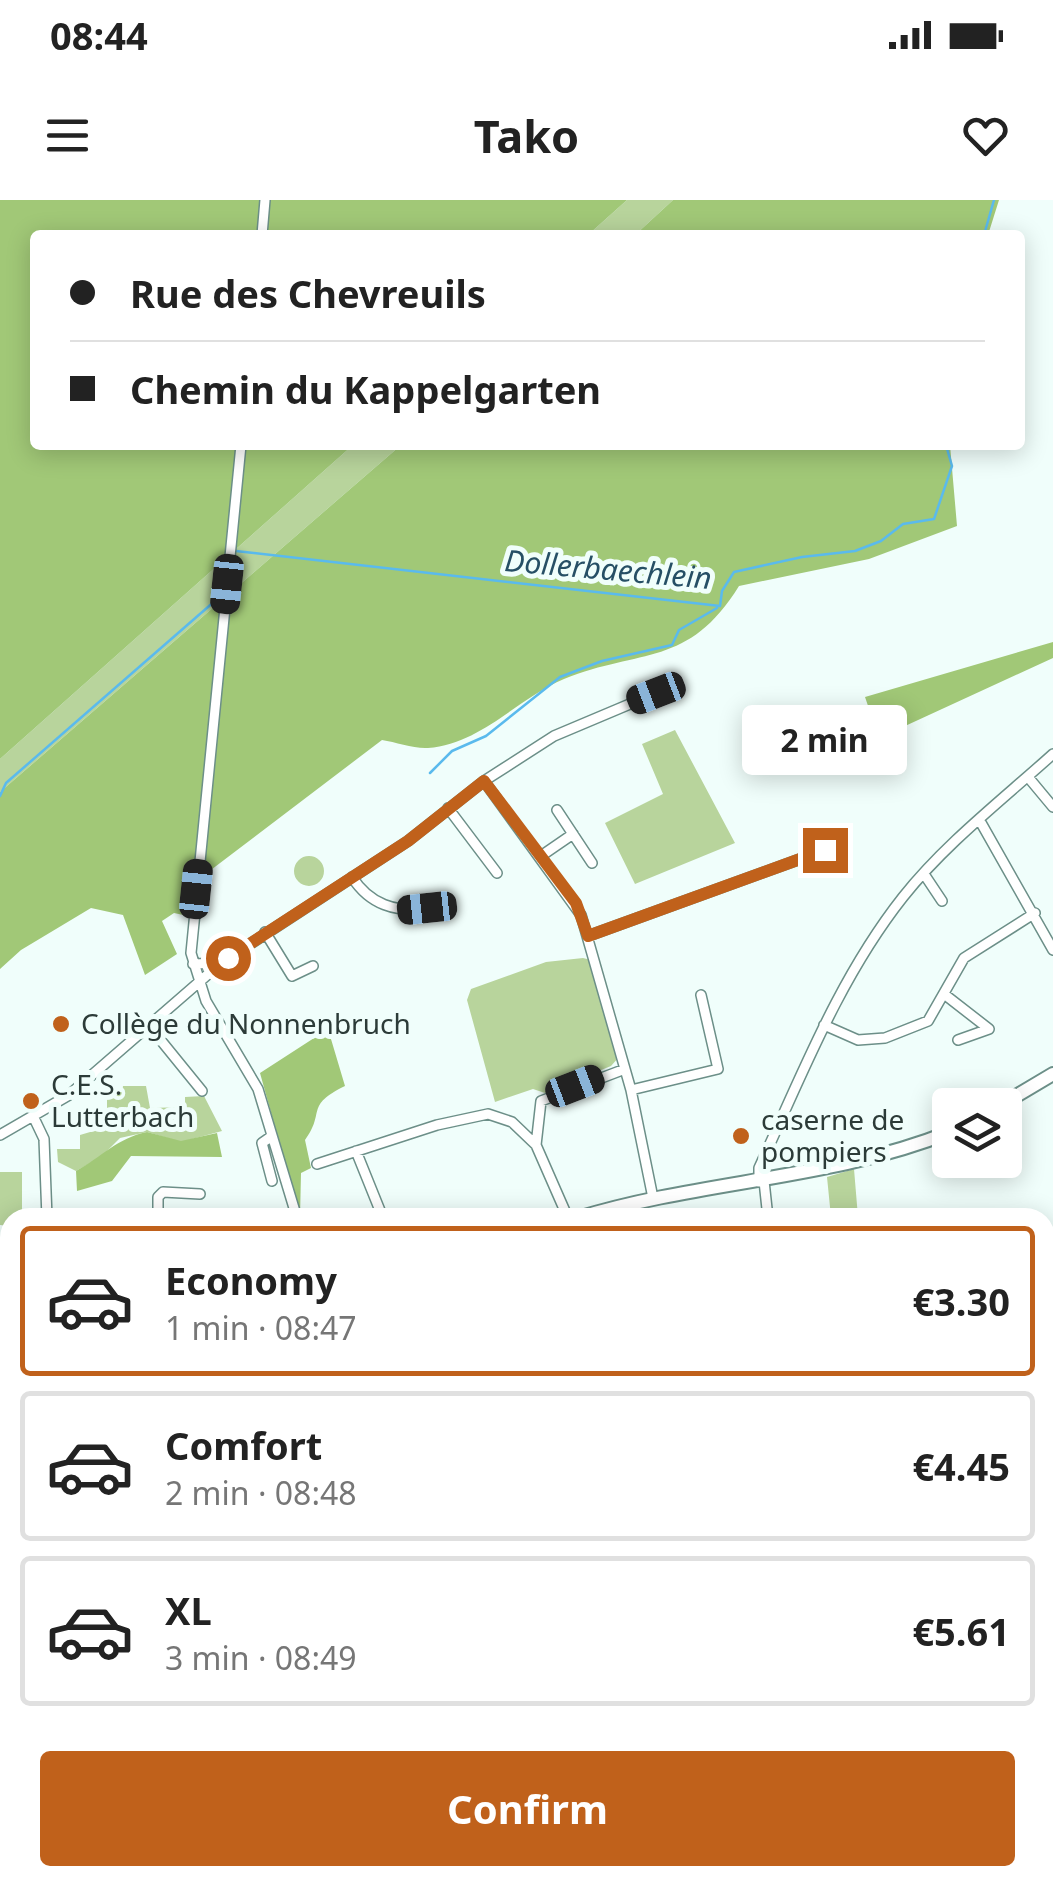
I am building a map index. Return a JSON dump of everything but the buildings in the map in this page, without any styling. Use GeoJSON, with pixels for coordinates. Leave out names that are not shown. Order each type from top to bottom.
{"type":"FeatureCollection","features":[{"type":"Feature","properties":{"kind":"main road"},"geometry":{"type":"LineString","coordinates":[[1022,1093],[1053,1074]]}},
{"type":"Feature","properties":{"kind":"main road"},"geometry":{"type":"LineString","coordinates":[[627,1208],[653,1198],[762,1182],[861,1160],[932,1138]]}},
{"type":"Feature","properties":{"kind":"street"},"geometry":{"type":"LineString","coordinates":[[263,230],[266,200]]}},
{"type":"Feature","properties":{"kind":"street"},"geometry":{"type":"LineString","coordinates":[[240,450],[191,938],[192,964],[198,986],[252,1075],[294,1208]]}},
{"type":"Feature","properties":{"kind":"street"},"geometry":{"type":"LineString","coordinates":[[0,1135],[69,1095],[220,963],[408,841],[484,781],[554,736],[656,693]]}},
{"type":"Feature","properties":{"kind":"street"},"geometry":{"type":"LineString","coordinates":[[766,1208],[759,1168],[824,1025],[876,934],[924,874],[1053,754]]}},
{"type":"Feature","properties":{"kind":"street"},"geometry":{"type":"LineString","coordinates":[[1028,777],[1053,807]]}},
{"type":"Feature","properties":{"kind":"street"},"geometry":{"type":"LineString","coordinates":[[484,781],[576,903],[632,1090],[653,1198]]}},
{"type":"Feature","properties":{"kind":"street"},"geometry":{"type":"LineString","coordinates":[[448,808],[497,873]]}},
{"type":"Feature","properties":{"kind":"street"},"geometry":{"type":"LineString","coordinates":[[557,810],[592,863]]}},
{"type":"Feature","properties":{"kind":"street"},"geometry":{"type":"LineString","coordinates":[[980,820],[1036,913],[1053,950]]}},
{"type":"Feature","properties":{"kind":"street"},"geometry":{"type":"LineString","coordinates":[[542,856],[573,834]]}},
{"type":"Feature","properties":{"kind":"street"},"geometry":{"type":"LineString","coordinates":[[588,936],[825,850]]}},
{"type":"Feature","properties":{"kind":"street"},"geometry":{"type":"LineString","coordinates":[[924,874],[942,901]]}},
{"type":"Feature","properties":{"kind":"street"},"geometry":{"type":"LineString","coordinates":[[352,877],[368,897],[390,908],[427,908]]}},
{"type":"Feature","properties":{"kind":"street"},"geometry":{"type":"LineString","coordinates":[[824,1025],[858,1040],[885,1038],[928,1022],[955,970],[976,947],[1036,913]]}},
{"type":"Feature","properties":{"kind":"street"},"geometry":{"type":"LineString","coordinates":[[265,932],[292,976],[314,966]]}},
{"type":"Feature","properties":{"kind":"street"},"geometry":{"type":"LineString","coordinates":[[192,964],[220,963]]}},
{"type":"Feature","properties":{"kind":"street"},"geometry":{"type":"LineString","coordinates":[[944,994],[988,1028],[958,1040]]}},
{"type":"Feature","properties":{"kind":"street"},"geometry":{"type":"LineString","coordinates":[[632,1090],[718,1069],[701,996]]}},
{"type":"Feature","properties":{"kind":"street"},"geometry":{"type":"LineString","coordinates":[[971,1035],[974,1020]]}},
{"type":"Feature","properties":{"kind":"street"},"geometry":{"type":"LineString","coordinates":[[150,1027],[202,1091]]}},
{"type":"Feature","properties":{"kind":"street"},"geometry":{"type":"LineString","coordinates":[[536,1145],[541,1101],[624,1069]]}},
{"type":"Feature","properties":{"kind":"street"},"geometry":{"type":"LineString","coordinates":[[317,1164],[488,1114],[512,1122],[536,1145],[564,1208]]}},
{"type":"Feature","properties":{"kind":"street"},"geometry":{"type":"LineString","coordinates":[[34,1118],[44,1139],[46,1208]]}},
{"type":"Feature","properties":{"kind":"street"},"geometry":{"type":"LineString","coordinates":[[272,1136],[262,1143],[272,1181]]}},
{"type":"Feature","properties":{"kind":"street"},"geometry":{"type":"LineString","coordinates":[[356,1151],[379,1208]]}},
{"type":"Feature","properties":{"kind":"street"},"geometry":{"type":"LineString","coordinates":[[158,1208],[162,1192],[200,1194]]}},
{"type":"Feature","properties":{"kind":"green space"},"geometry":{"type":"Polygon","coordinates":[[[0,200],[627,200],[594,230],[30,230],[30,450],[347,450],[0,759],[0,200]]]}},
{"type":"Feature","properties":{"kind":"green space"},"geometry":{"type":"Polygon","coordinates":[[[627,200],[673,200],[640,230],[594,230],[627,200]]]}},
{"type":"Feature","properties":{"kind":"green space"},"geometry":{"type":"Polygon","coordinates":[[[673,200],[999,200],[990,230],[640,230],[673,200]]]}},
{"type":"Feature","properties":{"kind":"green space"},"geometry":{"type":"Polygon","coordinates":[[[347,450],[395,450],[0,792],[0,759],[347,450]]]}},
{"type":"Feature","properties":{"kind":"green space"},"geometry":{"type":"Polygon","coordinates":[[[395,450],[950,450],[957,526],[869,559],[739,586],[701,631],[682,643],[564,679],[482,729],[447,745],[428,748],[382,740],[195,882],[188,916],[174,913],[162,921],[177,954],[145,975],[123,915],[91,908],[21,950],[0,969],[0,792],[395,450]]]}},
{"type":"Feature","properties":{"kind":"green space"},"geometry":{"type":"Polygon","coordinates":[[[1053,642],[1053,658],[879,738],[865,697],[1053,642]]]}},
{"type":"Feature","properties":{"kind":"green space"},"geometry":{"type":"Polygon","coordinates":[[[675,730],[735,843],[635,884],[605,823],[663,794],[642,744],[675,730]]]}},
{"type":"Feature","properties":{"kind":"green space"},"geometry":{"type":"Polygon","coordinates":[[[309,856],[320,860],[324,871],[320,882],[309,886],[298,882],[294,871],[298,860],[309,856]]]}},
{"type":"Feature","properties":{"kind":"green space"},"geometry":{"type":"Polygon","coordinates":[[[591,960],[619,1057],[611,1066],[545,1093],[533,1089],[495,1102],[467,1000],[471,989],[546,962],[591,960]]]}},
{"type":"Feature","properties":{"kind":"green space"},"geometry":{"type":"Polygon","coordinates":[[[328,1029],[345,1086],[320,1104],[305,1140],[311,1168],[301,1173],[300,1208],[298,1208],[260,1073],[328,1029]]]}},
{"type":"Feature","properties":{"kind":"green space"},"geometry":{"type":"Polygon","coordinates":[[[123,1086],[146,1086],[150,1108],[185,1107],[185,1097],[204,1096],[222,1131],[181,1142],[147,1132],[120,1138],[101,1157],[76,1171],[58,1162],[57,1149],[80,1149],[80,1135],[107,1127],[107,1092],[122,1092],[123,1086]]]}},
{"type":"Feature","properties":{"kind":"green space"},"geometry":{"type":"Polygon","coordinates":[[[147,1132],[181,1141],[217,1133],[222,1157],[131,1156],[112,1181],[77,1191],[76,1171],[118,1143],[147,1132]]]}},
{"type":"Feature","properties":{"kind":"green space"},"geometry":{"type":"Polygon","coordinates":[[[854,1169],[857,1208],[830,1208],[827,1177],[854,1169]]]}},
{"type":"Feature","properties":{"kind":"green space"},"geometry":{"type":"Polygon","coordinates":[[[0,1172],[22,1172],[22,1208],[0,1208],[0,1172]]]}},
{"type":"Feature","properties":{"kind":"waterway","name":"Dollerbaechlein"},"geometry":{"type":"LineString","coordinates":[[985,230],[994,200]]}},
{"type":"Feature","properties":{"kind":"waterway","name":"Dollerbaechlein"},"geometry":{"type":"LineString","coordinates":[[720,606],[722,591],[734,572],[802,557],[855,551],[881,541],[903,524],[934,519],[952,466],[947,450]]}},
{"type":"Feature","properties":{"kind":"waterway","name":"Dollerbaechlein"},"geometry":{"type":"LineString","coordinates":[[0,796],[6,783],[216,600],[227,550]]}},
{"type":"Feature","properties":{"kind":"waterway","name":"Dollerbaechlein"},"geometry":{"type":"LineString","coordinates":[[236,551],[720,606]]}},
{"type":"Feature","properties":{"kind":"waterway"},"geometry":{"type":"LineString","coordinates":[[430,773],[452,751],[486,736],[560,677],[602,661],[672,645],[679,630],[717,608]]}},
{"type":"Feature","properties":{"kind":"place","name":"Collège du Nonnenbruch"},"geometry":{"type":"Point","coordinates":[61,1024]}},
{"type":"Feature","properties":{"kind":"place","name":"C.E.S. Lutterbach"},"geometry":{"type":"Point","coordinates":[31,1101]}},
{"type":"Feature","properties":{"kind":"place","name":"caserne de pompiers"},"geometry":{"type":"Point","coordinates":[741,1136]}},
{"type":"Feature","properties":{"kind":"route"},"geometry":{"type":"LineString","coordinates":[[228,958],[408,841],[484,781],[576,903],[588,936],[825,850]]}}]}
